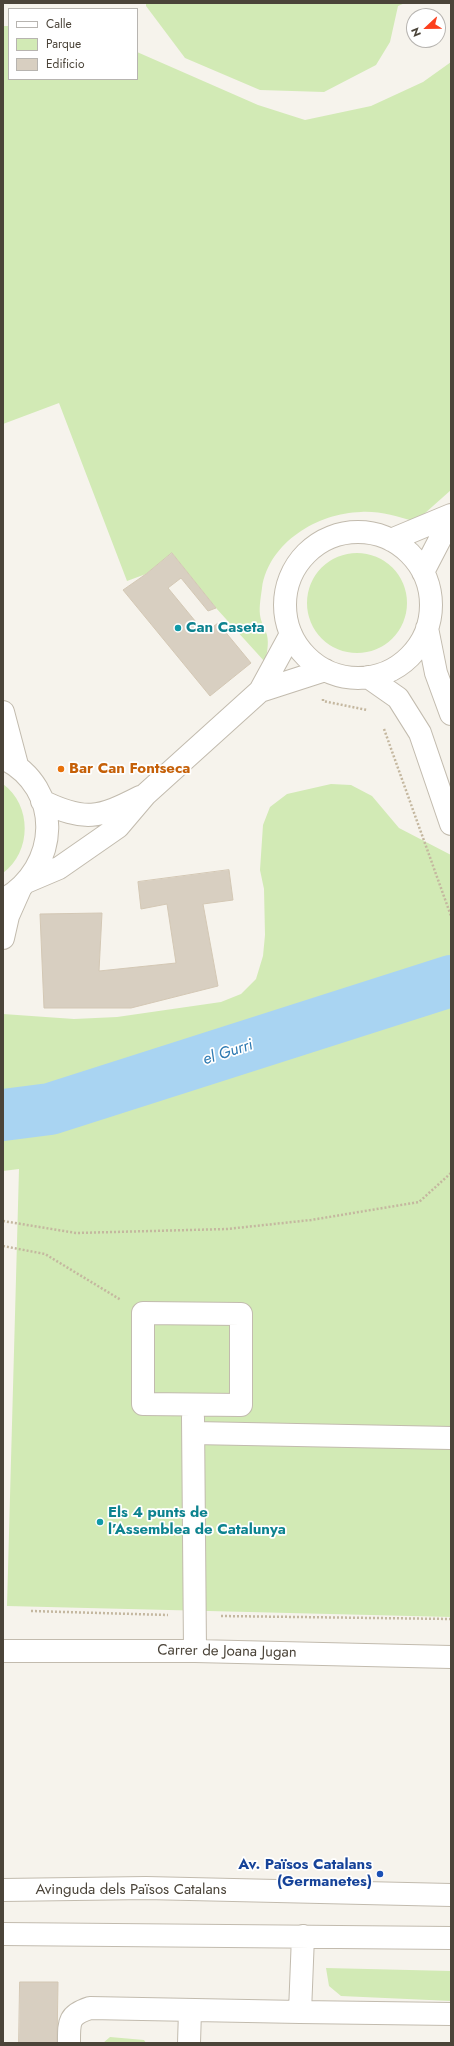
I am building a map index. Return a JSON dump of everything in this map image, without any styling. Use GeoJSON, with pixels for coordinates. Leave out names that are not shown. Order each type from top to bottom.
{"type":"FeatureCollection","features":[{"type":"Feature","properties":{"kind":"street"},"geometry":{"type":"LineString","coordinates":[[391,540],[451,516]]}},
{"type":"Feature","properties":{"kind":"street"},"geometry":{"type":"LineString","coordinates":[[423,572],[451,516]]}},
{"type":"Feature","properties":{"kind":"street"},"geometry":{"type":"LineString","coordinates":[[348,532],[370,533],[391,540],[410,553],[423,572],[428,583],[431,605],[427,628],[417,649],[390,671],[368,677],[346,677],[325,670],[305,656],[291,634],[285,613],[286,590],[294,569],[308,551],[326,539],[348,532]]}},
{"type":"Feature","properties":{"kind":"street"},"geometry":{"type":"LineString","coordinates":[[427,628],[436,673],[451,714]]}},
{"type":"Feature","properties":{"kind":"street"},"geometry":{"type":"LineString","coordinates":[[17,890],[59,868],[118,827],[146,794],[260,691],[291,634]]}},
{"type":"Feature","properties":{"kind":"street"},"geometry":{"type":"LineString","coordinates":[[260,691],[325,670]]}},
{"type":"Feature","properties":{"kind":"street"},"geometry":{"type":"LineString","coordinates":[[368,677],[398,698],[420,733],[451,824]]}},
{"type":"Feature","properties":{"kind":"street"},"geometry":{"type":"LineString","coordinates":[[3,712],[10,762],[32,782],[42,801],[47,820],[47,840],[40,863],[17,890],[8,916],[3,938]]}},
{"type":"Feature","properties":{"kind":"street"},"geometry":{"type":"LineString","coordinates":[[42,801],[64,812],[95,816],[146,794]]}},
{"type":"Feature","properties":{"kind":"street"},"geometry":{"type":"LineString","coordinates":[[143,1313],[241,1314],[241,1405],[143,1404],[143,1313]]}},
{"type":"Feature","properties":{"kind":"street"},"geometry":{"type":"LineString","coordinates":[[192,1404],[194,1433],[195,1651]]}},
{"type":"Feature","properties":{"kind":"street"},"geometry":{"type":"LineString","coordinates":[[194,1433],[451,1438]]}},
{"type":"Feature","properties":{"kind":"street","name":"Carrer de Joana Jugan"},"geometry":{"type":"LineString","coordinates":[[3,1651],[195,1651],[451,1657]]}},
{"type":"Feature","properties":{"kind":"street","name":"Avinguda dels Països Catalans"},"geometry":{"type":"LineString","coordinates":[[3,1890],[146,1888],[451,1895]]}},
{"type":"Feature","properties":{"kind":"street"},"geometry":{"type":"LineString","coordinates":[[3,1934],[451,1938]]}},
{"type":"Feature","properties":{"kind":"street"},"geometry":{"type":"LineString","coordinates":[[300,2012],[303,1936]]}},
{"type":"Feature","properties":{"kind":"street"},"geometry":{"type":"LineString","coordinates":[[69,2043],[69,2024],[72,2017],[79,2012],[90,2008],[190,2011],[451,2014]]}},
{"type":"Feature","properties":{"kind":"street"},"geometry":{"type":"LineString","coordinates":[[189,2043],[190,2011]]}},
{"type":"Feature","properties":{"kind":"path"},"geometry":{"type":"LineString","coordinates":[[325,670],[323,700],[372,711]]}},
{"type":"Feature","properties":{"kind":"path"},"geometry":{"type":"LineString","coordinates":[[384,727],[451,916]]}},
{"type":"Feature","properties":{"kind":"path"},"geometry":{"type":"LineString","coordinates":[[3,1221],[76,1232],[227,1229],[311,1220],[419,1202],[451,1173]]}},
{"type":"Feature","properties":{"kind":"path"},"geometry":{"type":"LineString","coordinates":[[3,1246],[45,1254],[143,1313]]}},
{"type":"Feature","properties":{"kind":"path"},"geometry":{"type":"LineString","coordinates":[[31,1611],[195,1616],[451,1619]]}},
{"type":"Feature","properties":{"kind":"green space"},"geometry":{"type":"Polygon","coordinates":[[[146,3],[405,3],[398,6],[390,42],[376,65],[324,92],[260,90],[185,58],[146,6],[146,3]]]}},
{"type":"Feature","properties":{"kind":"green space"},"geometry":{"type":"Polygon","coordinates":[[[3,26],[8,26],[8,80],[138,80],[138,52],[258,105],[305,120],[371,106],[423,82],[451,62],[451,490],[415,522],[374,512],[345,514],[328,518],[313,524],[298,533],[285,544],[274,557],[266,572],[262,588],[260,615],[268,642],[265,662],[216,608],[172,553],[146,574],[127,581],[59,403],[3,424],[3,26]]]}},
{"type":"Feature","properties":{"kind":"green space"},"geometry":{"type":"Polygon","coordinates":[[[357,553],[367,554],[385,561],[399,575],[406,593],[406,613],[399,631],[385,645],[367,652],[357,653],[347,652],[329,645],[315,631],[308,613],[307,603],[308,593],[315,575],[329,561],[347,554],[357,553]]]}},
{"type":"Feature","properties":{"kind":"green space"},"geometry":{"type":"Polygon","coordinates":[[[3,784],[13,793],[19,804],[25,828],[19,853],[13,864],[3,873],[3,784]]]}},
{"type":"Feature","properties":{"kind":"green space"},"geometry":{"type":"Polygon","coordinates":[[[331,784],[351,785],[372,796],[399,828],[451,855],[451,1617],[7,1606],[19,1169],[3,1171],[3,1014],[74,1019],[117,1017],[221,1002],[241,994],[256,979],[263,956],[265,935],[264,889],[260,870],[263,825],[270,807],[287,794],[331,784]]]}},
{"type":"Feature","properties":{"kind":"green space"},"geometry":{"type":"Polygon","coordinates":[[[326,1968],[451,1971],[451,2001],[341,1996],[329,1986],[326,1968]]]}},
{"type":"Feature","properties":{"kind":"green space"},"geometry":{"type":"Polygon","coordinates":[[[110,2037],[144,2040],[146,2043],[103,2043],[110,2037]]]}},
{"type":"Feature","properties":{"kind":"building","name":"Can Caseta"},"geometry":{"type":"Polygon","coordinates":[[[172,553],[216,608],[208,611],[181,578],[168,588],[205,633],[218,623],[251,663],[210,696],[123,590],[172,553]]]}},
{"type":"Feature","properties":{"kind":"building"},"geometry":{"type":"Polygon","coordinates":[[[229,870],[233,900],[203,904],[218,986],[131,1008],[44,1008],[40,914],[102,913],[99,971],[176,963],[167,904],[141,909],[138,882],[229,870]]]}},
{"type":"Feature","properties":{"kind":"building"},"geometry":{"type":"Polygon","coordinates":[[[20,1982],[58,1982],[57,2043],[19,2043],[20,1982]]]}},
{"type":"Feature","properties":{"kind":"waterway","name":"el Gurri"},"geometry":{"type":"LineString","coordinates":[[3,1115],[50,1109],[451,981]]}},
{"type":"Feature","properties":{"kind":"place","name":"Can Caseta"},"geometry":{"type":"Point","coordinates":[178,628]}},
{"type":"Feature","properties":{"kind":"place","name":"Bar Can Fontseca"},"geometry":{"type":"Point","coordinates":[61,769]}},
{"type":"Feature","properties":{"kind":"place","name":"Els 4 punts de l’Assemblea de Catalunya"},"geometry":{"type":"Point","coordinates":[100,1522]}},
{"type":"Feature","properties":{"kind":"place","name":"Av. Països Catalans (Germanetes)"},"geometry":{"type":"Point","coordinates":[380,1874]}}]}
